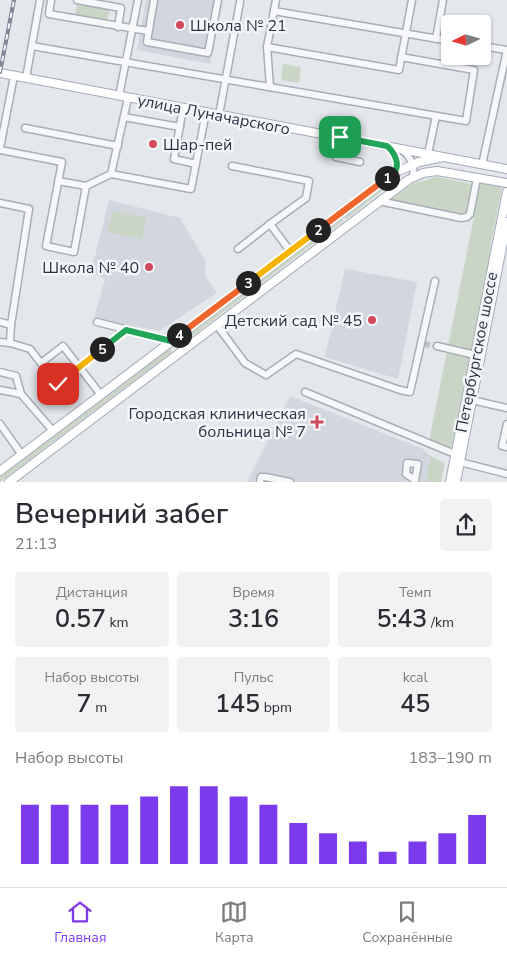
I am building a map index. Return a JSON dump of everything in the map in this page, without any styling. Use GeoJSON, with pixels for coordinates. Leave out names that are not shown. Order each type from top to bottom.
{"type":"FeatureCollection","features":[{"type":"Feature","properties":{"kind":"main road","name":"улица Луначарского"},"geometry":{"type":"LineString","coordinates":[[0,73],[507,170]]}},
{"type":"Feature","properties":{"kind":"main road"},"geometry":{"type":"LineString","coordinates":[[0,471],[394,173],[413,164],[443,157]]}},
{"type":"Feature","properties":{"kind":"main road"},"geometry":{"type":"LineString","coordinates":[[9,482],[401,184],[413,177],[437,171],[507,183]]}},
{"type":"Feature","properties":{"kind":"main road","name":"Петербургское шоссе"},"geometry":{"type":"LineString","coordinates":[[450,482],[505,215],[507,192]]}},
{"type":"Feature","properties":{"kind":"main road","name":"Петербургское шоссе"},"geometry":{"type":"LineString","coordinates":[[456,482],[507,222]]}},
{"type":"Feature","properties":{"kind":"main road"},"geometry":{"type":"LineString","coordinates":[[173,340],[183,349]]}},
{"type":"Feature","properties":{"kind":"main road"},"geometry":{"type":"LineString","coordinates":[[456,454],[460,462]]}},
{"type":"Feature","properties":{"kind":"street"},"geometry":{"type":"LineString","coordinates":[[26,78],[40,0]]}},
{"type":"Feature","properties":{"kind":"street"},"geometry":{"type":"LineString","coordinates":[[51,0],[49,14],[148,31]]}},
{"type":"Feature","properties":{"kind":"street"},"geometry":{"type":"LineString","coordinates":[[77,0],[122,8],[118,26]]}},
{"type":"Feature","properties":{"kind":"street"},"geometry":{"type":"LineString","coordinates":[[119,96],[138,0]]}},
{"type":"Feature","properties":{"kind":"street"},"geometry":{"type":"LineString","coordinates":[[154,0],[146,42],[208,53],[218,0]]}},
{"type":"Feature","properties":{"kind":"street"},"geometry":{"type":"LineString","coordinates":[[270,87],[267,47],[276,0]]}},
{"type":"Feature","properties":{"kind":"street"},"geometry":{"type":"LineString","coordinates":[[267,47],[399,70],[412,0]]}},
{"type":"Feature","properties":{"kind":"street"},"geometry":{"type":"LineString","coordinates":[[436,38],[443,0]]}},
{"type":"Feature","properties":{"kind":"street"},"geometry":{"type":"LineString","coordinates":[[219,115],[240,2]]}},
{"type":"Feature","properties":{"kind":"street"},"geometry":{"type":"LineString","coordinates":[[274,12],[441,39]]}},
{"type":"Feature","properties":{"kind":"street"},"geometry":{"type":"LineString","coordinates":[[32,46],[466,121],[474,70],[448,65]]}},
{"type":"Feature","properties":{"kind":"street"},"geometry":{"type":"LineString","coordinates":[[482,165],[507,50],[491,47]]}},
{"type":"Feature","properties":{"kind":"street"},"geometry":{"type":"LineString","coordinates":[[401,57],[441,64]]}},
{"type":"Feature","properties":{"kind":"street"},"geometry":{"type":"LineString","coordinates":[[14,76],[0,149],[62,162],[46,246],[74,252],[86,186]]}},
{"type":"Feature","properties":{"kind":"street"},"geometry":{"type":"LineString","coordinates":[[111,174],[128,98]]}},
{"type":"Feature","properties":{"kind":"street"},"geometry":{"type":"LineString","coordinates":[[183,108],[174,159],[196,164]]}},
{"type":"Feature","properties":{"kind":"street"},"geometry":{"type":"LineString","coordinates":[[58,181],[86,186],[111,174],[191,189],[206,112]]}},
{"type":"Feature","properties":{"kind":"street"},"geometry":{"type":"LineString","coordinates":[[428,154],[436,116]]}},
{"type":"Feature","properties":{"kind":"street"},"geometry":{"type":"LineString","coordinates":[[124,117],[180,127]]}},
{"type":"Feature","properties":{"kind":"street"},"geometry":{"type":"LineString","coordinates":[[25,128],[118,146]]}},
{"type":"Feature","properties":{"kind":"street"},"geometry":{"type":"LineString","coordinates":[[340,137],[336,157],[360,162]]}},
{"type":"Feature","properties":{"kind":"street"},"geometry":{"type":"LineString","coordinates":[[387,146],[396,158],[397,166],[394,173]]}},
{"type":"Feature","properties":{"kind":"street"},"geometry":{"type":"LineString","coordinates":[[399,148],[408,156],[413,164],[413,177]]}},
{"type":"Feature","properties":{"kind":"street"},"geometry":{"type":"LineString","coordinates":[[232,166],[309,181],[306,198],[238,249]]}},
{"type":"Feature","properties":{"kind":"street"},"geometry":{"type":"LineString","coordinates":[[379,200],[461,218],[467,217],[470,214],[477,178]]}},
{"type":"Feature","properties":{"kind":"street"},"geometry":{"type":"LineString","coordinates":[[0,203],[29,209],[11,325],[10,343]]}},
{"type":"Feature","properties":{"kind":"street"},"geometry":{"type":"LineString","coordinates":[[270,224],[290,251]]}},
{"type":"Feature","properties":{"kind":"street"},"geometry":{"type":"LineString","coordinates":[[216,324],[245,363],[266,375],[296,354],[410,392],[435,281]]}},
{"type":"Feature","properties":{"kind":"street"},"geometry":{"type":"LineString","coordinates":[[0,322],[11,325]]}},
{"type":"Feature","properties":{"kind":"street"},"geometry":{"type":"LineString","coordinates":[[97,322],[173,340]]}},
{"type":"Feature","properties":{"kind":"street"},"geometry":{"type":"LineString","coordinates":[[0,342],[30,349],[58,384],[126,330]]}},
{"type":"Feature","properties":{"kind":"street"},"geometry":{"type":"LineString","coordinates":[[41,363],[64,346],[101,395]]}},
{"type":"Feature","properties":{"kind":"street"},"geometry":{"type":"LineString","coordinates":[[437,346],[475,355]]}},
{"type":"Feature","properties":{"kind":"street"},"geometry":{"type":"LineString","coordinates":[[0,372],[16,376],[21,394],[53,431]]}},
{"type":"Feature","properties":{"kind":"street"},"geometry":{"type":"LineString","coordinates":[[0,390],[21,394]]}},
{"type":"Feature","properties":{"kind":"street"},"geometry":{"type":"LineString","coordinates":[[305,392],[456,454]]}},
{"type":"Feature","properties":{"kind":"street"},"geometry":{"type":"LineString","coordinates":[[472,400],[507,408]]}},
{"type":"Feature","properties":{"kind":"street"},"geometry":{"type":"LineString","coordinates":[[0,424],[22,455]]}},
{"type":"Feature","properties":{"kind":"street"},"geometry":{"type":"LineString","coordinates":[[507,424],[502,446],[507,447]]}},
{"type":"Feature","properties":{"kind":"street"},"geometry":{"type":"LineString","coordinates":[[460,462],[507,474]]}},
{"type":"Feature","properties":{"kind":"street"},"geometry":{"type":"LineString","coordinates":[[260,482],[261,477],[290,482]]}},
{"type":"Feature","properties":{"kind":"shaded area","name":"Школа № 21"},"geometry":{"type":"Polygon","coordinates":[[[146,0],[222,0],[210,64],[137,50],[146,0]]]}},
{"type":"Feature","properties":{"kind":"shaded area","name":"Школа № 40"},"geometry":{"type":"Polygon","coordinates":[[[109,200],[180,218],[206,262],[205,275],[217,293],[159,331],[94,318],[105,279],[91,272],[109,200]]]}},
{"type":"Feature","properties":{"kind":"shaded area","name":"Детский сад № 45"},"geometry":{"type":"Polygon","coordinates":[[[345,269],[417,282],[398,379],[325,357],[345,269]]]}},
{"type":"Feature","properties":{"kind":"shaded area","name":"Городская клиническая больница № 7"},"geometry":{"type":"Polygon","coordinates":[[[290,396],[423,449],[430,456],[426,482],[247,482],[290,396]]]}},
{"type":"Feature","properties":{"kind":"green space"},"geometry":{"type":"Polygon","coordinates":[[[77,3],[110,9],[107,21],[75,16],[77,3]]]}},
{"type":"Feature","properties":{"kind":"green space"},"geometry":{"type":"Polygon","coordinates":[[[283,64],[301,67],[299,83],[281,80],[283,64]]]}},
{"type":"Feature","properties":{"kind":"green space"},"geometry":{"type":"Polygon","coordinates":[[[436,177],[472,184],[467,213],[389,201],[410,185],[436,177]]]}},
{"type":"Feature","properties":{"kind":"green space"},"geometry":{"type":"Polygon","coordinates":[[[480,182],[502,188],[451,449],[429,441],[480,182]]]}},
{"type":"Feature","properties":{"kind":"green space"},"geometry":{"type":"Polygon","coordinates":[[[386,183],[387,187],[346,219],[343,214],[386,183]]]}},
{"type":"Feature","properties":{"kind":"green space"},"geometry":{"type":"Polygon","coordinates":[[[113,211],[147,218],[142,239],[108,232],[113,211]]]}},
{"type":"Feature","properties":{"kind":"green space"},"geometry":{"type":"Polygon","coordinates":[[[339,217],[343,221],[188,339],[184,338],[184,335],[339,217]]]}},
{"type":"Feature","properties":{"kind":"green space"},"geometry":{"type":"Polygon","coordinates":[[[168,348],[172,352],[0,482],[0,475],[168,348]]]}},
{"type":"Feature","properties":{"kind":"green space"},"geometry":{"type":"Polygon","coordinates":[[[430,456],[445,463],[441,482],[426,482],[430,456]]]}},
{"type":"Feature","properties":{"kind":"tunnel"},"geometry":{"type":"LineString","coordinates":[[424,344],[437,346]]}},
{"type":"Feature","properties":{"kind":"railway"},"geometry":{"type":"LineString","coordinates":[[0,72],[14,0]]}},
{"type":"Feature","properties":{"kind":"place","name":"Школа № 21"},"geometry":{"type":"Point","coordinates":[180,25]}},
{"type":"Feature","properties":{"kind":"place","name":"Шар-пей"},"geometry":{"type":"Point","coordinates":[153,144]}},
{"type":"Feature","properties":{"kind":"place","name":"Школа № 40"},"geometry":{"type":"Point","coordinates":[149,267]}},
{"type":"Feature","properties":{"kind":"place","name":"Детский сад № 45"},"geometry":{"type":"Point","coordinates":[372,320]}},
{"type":"Feature","properties":{"kind":"place","name":"Городская клиническая больница № 7"},"geometry":{"type":"Point","coordinates":[317,422]}},
{"type":"Feature","properties":{"kind":"route"},"geometry":{"type":"LineString","coordinates":[[58,384],[126,330],[171,341],[394,173],[397,166],[396,158],[394,152],[387,146],[340,137]]}}]}
